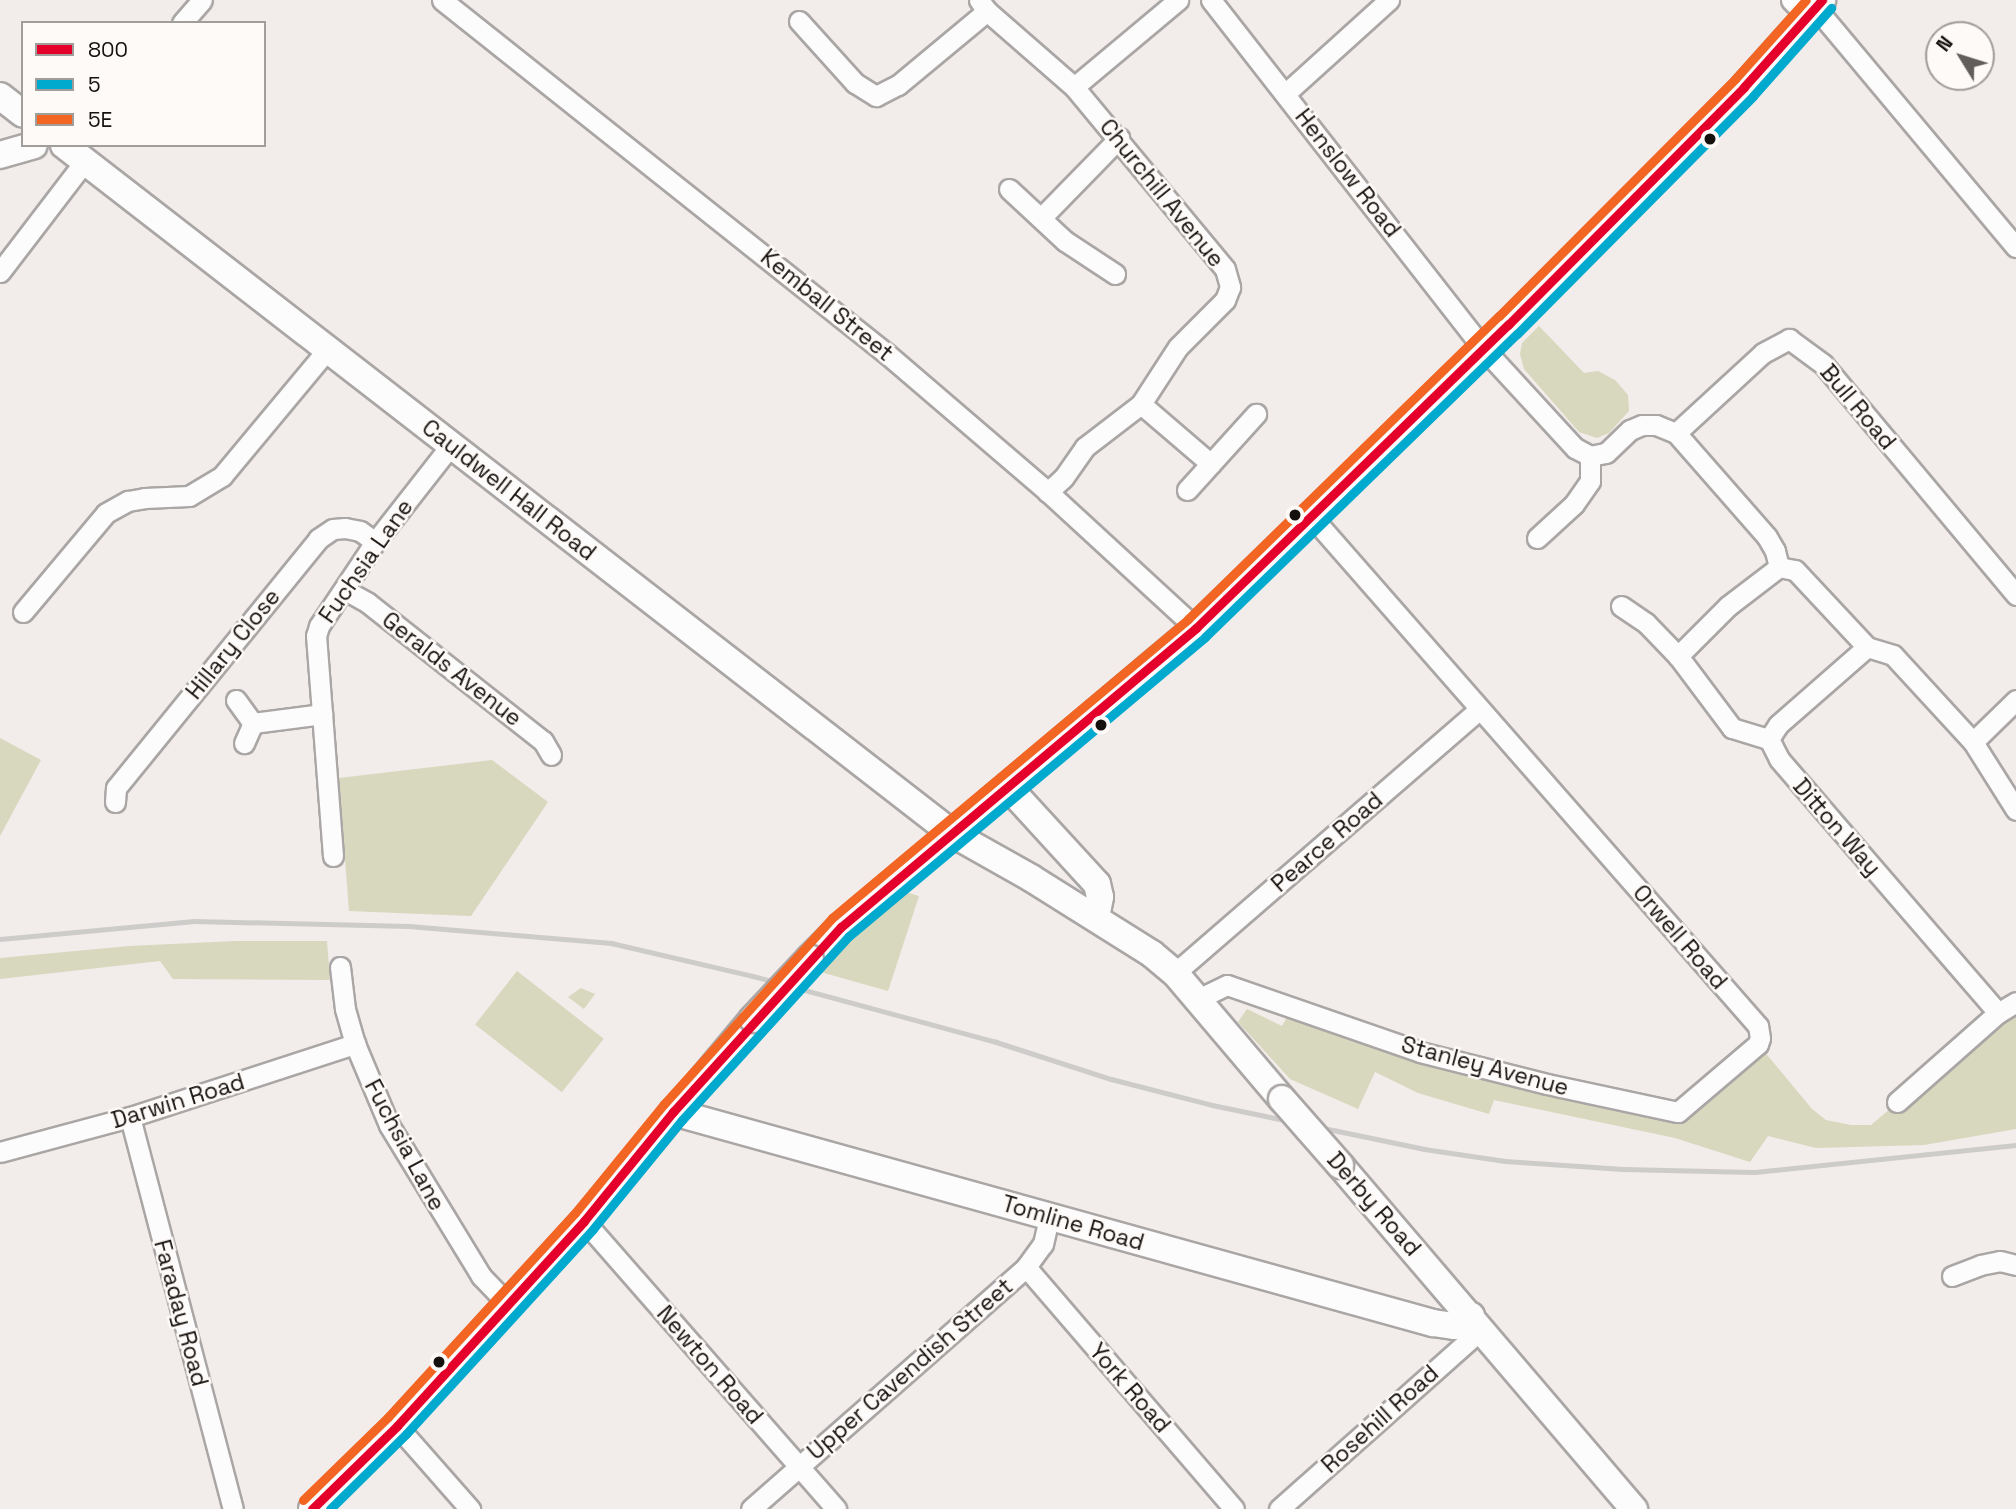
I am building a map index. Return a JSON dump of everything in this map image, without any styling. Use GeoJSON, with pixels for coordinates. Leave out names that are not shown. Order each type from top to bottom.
{"type":"FeatureCollection","features":[{"type":"Feature","properties":{"kind":"street"},"geometry":{"type":"LineString","coordinates":[[183,21],[202,0]]}},
{"type":"Feature","properties":{"kind":"street","name":"Kemball Street"},"geometry":{"type":"LineString","coordinates":[[442,0],[887,354],[1048,492],[1196,628]]}},
{"type":"Feature","properties":{"kind":"street"},"geometry":{"type":"LineString","coordinates":[[1074,87],[1178,0]]}},
{"type":"Feature","properties":{"kind":"street","name":"Henslow Road"},"geometry":{"type":"LineString","coordinates":[[1211,0],[1483,348],[1575,448],[1590,456]]}},
{"type":"Feature","properties":{"kind":"street"},"geometry":{"type":"LineString","coordinates":[[1286,93],[1390,0]]}},
{"type":"Feature","properties":{"kind":"street"},"geometry":{"type":"LineString","coordinates":[[799,21],[855,83],[876,96],[898,85],[983,6]]}},
{"type":"Feature","properties":{"kind":"street","name":"Churchill Avenue"},"geometry":{"type":"LineString","coordinates":[[983,6],[1074,87],[1119,138],[1226,269],[1230,287],[1225,300],[1178,347],[1141,404],[1085,447],[1063,478],[1048,492]]}},
{"type":"Feature","properties":{"kind":"street"},"geometry":{"type":"LineString","coordinates":[[312,1509],[397,1426],[584,1221],[673,1112],[810,958],[841,927],[1196,628],[1312,517],[1735,96],[1809,6],[2016,247]]}},
{"type":"Feature","properties":{"kind":"street"},"geometry":{"type":"LineString","coordinates":[[0,96],[21,112]]}},
{"type":"Feature","properties":{"kind":"street"},"geometry":{"type":"LineString","coordinates":[[1041,218],[1119,138]]}},
{"type":"Feature","properties":{"kind":"street"},"geometry":{"type":"LineString","coordinates":[[0,155],[27,147]]}},
{"type":"Feature","properties":{"kind":"street"},"geometry":{"type":"LineString","coordinates":[[0,272],[72,150]]}},
{"type":"Feature","properties":{"kind":"street","name":"Cauldwell Hall Road"},"geometry":{"type":"LineString","coordinates":[[72,150],[953,834]]}},
{"type":"Feature","properties":{"kind":"street"},"geometry":{"type":"LineString","coordinates":[[1009,189],[1065,240],[1115,274]]}},
{"type":"Feature","properties":{"kind":"street","name":"Bull Road"},"geometry":{"type":"LineString","coordinates":[[1676,433],[1763,353],[1789,339],[1823,364],[2016,595]]}},
{"type":"Feature","properties":{"kind":"street"},"geometry":{"type":"LineString","coordinates":[[23,612],[106,513],[128,501],[189,496],[212,485],[233,466],[328,349]]}},
{"type":"Feature","properties":{"kind":"street"},"geometry":{"type":"LineString","coordinates":[[1141,404],[1210,464]]}},
{"type":"Feature","properties":{"kind":"street"},"geometry":{"type":"LineString","coordinates":[[1187,490],[1256,414]]}},
{"type":"Feature","properties":{"kind":"street"},"geometry":{"type":"LineString","coordinates":[[1537,538],[1574,504],[1590,481],[1590,456],[1606,453],[1630,430],[1642,425],[1656,425],[1676,433],[1767,537],[1779,566]]}},
{"type":"Feature","properties":{"kind":"street","name":"Fuchsia Lane"},"geometry":{"type":"LineString","coordinates":[[332,856],[316,636],[322,620],[345,590],[375,542],[451,445]]}},
{"type":"Feature","properties":{"kind":"street","name":"Orwell Road"},"geometry":{"type":"LineString","coordinates":[[1312,517],[1759,1026],[1758,1044]]}},
{"type":"Feature","properties":{"kind":"street","name":"Hillary Close"},"geometry":{"type":"LineString","coordinates":[[115,802],[116,788],[318,539],[333,529],[345,528],[360,531],[375,542]]}},
{"type":"Feature","properties":{"kind":"street"},"geometry":{"type":"LineString","coordinates":[[1779,566],[1795,570],[1867,648],[1893,654],[1973,742],[2016,810]]}},
{"type":"Feature","properties":{"kind":"street"},"geometry":{"type":"LineString","coordinates":[[1678,656],[1728,606],[1779,566]]}},
{"type":"Feature","properties":{"kind":"street","name":"Geralds Avenue"},"geometry":{"type":"LineString","coordinates":[[345,590],[368,603],[543,741],[551,755]]}},
{"type":"Feature","properties":{"kind":"street"},"geometry":{"type":"LineString","coordinates":[[1621,606],[1646,623],[1678,656],[1732,728],[1769,739],[1778,724],[1867,648]]}},
{"type":"Feature","properties":{"kind":"street"},"geometry":{"type":"LineString","coordinates":[[236,700],[253,723]]}},
{"type":"Feature","properties":{"kind":"street"},"geometry":{"type":"LineString","coordinates":[[1973,742],[2016,701]]}},
{"type":"Feature","properties":{"kind":"street","name":"Pearce Road"},"geometry":{"type":"LineString","coordinates":[[1175,973],[1479,710]]}},
{"type":"Feature","properties":{"kind":"street"},"geometry":{"type":"LineString","coordinates":[[253,723],[322,713]]}},
{"type":"Feature","properties":{"kind":"street"},"geometry":{"type":"LineString","coordinates":[[244,743],[253,723]]}},
{"type":"Feature","properties":{"kind":"street","name":"Ditton Way"},"geometry":{"type":"LineString","coordinates":[[1769,739],[1779,759],[1998,1013]]}},
{"type":"Feature","properties":{"kind":"street"},"geometry":{"type":"LineString","coordinates":[[1009,788],[1097,884],[1100,897],[1096,918]]}},
{"type":"Feature","properties":{"kind":"street","name":"Derby Road"},"geometry":{"type":"LineString","coordinates":[[953,834],[1096,918],[1175,973],[1477,1322],[1634,1509]]}},
{"type":"Feature","properties":{"kind":"street","name":"Fuchsia Lane"},"geometry":{"type":"LineString","coordinates":[[340,967],[345,1009],[355,1044],[389,1125],[481,1276],[508,1304]]}},
{"type":"Feature","properties":{"kind":"street","name":"Stanley Avenue"},"geometry":{"type":"LineString","coordinates":[[1198,999],[1227,985],[1420,1052],[1547,1084],[1678,1112],[1758,1044]]}},
{"type":"Feature","properties":{"kind":"street"},"geometry":{"type":"LineString","coordinates":[[1897,1102],[1998,1013],[2016,1002]]}},
{"type":"Feature","properties":{"kind":"street","name":"Darwin Road"},"geometry":{"type":"LineString","coordinates":[[0,1152],[130,1117],[355,1044]]}},
{"type":"Feature","properties":{"kind":"street","name":"Tomline Road"},"geometry":{"type":"LineString","coordinates":[[673,1112],[1433,1323],[1455,1326],[1477,1322]]}},
{"type":"Feature","properties":{"kind":"street","name":"Faraday Road"},"geometry":{"type":"LineString","coordinates":[[130,1117],[233,1509]]}},
{"type":"Feature","properties":{"kind":"street","name":"Upper Cavendish Street"},"geometry":{"type":"LineString","coordinates":[[751,1509],[1026,1267],[1043,1244],[1049,1217]]}},
{"type":"Feature","properties":{"kind":"street","name":"Newton Road"},"geometry":{"type":"LineString","coordinates":[[584,1221],[836,1509]]}},
{"type":"Feature","properties":{"kind":"street"},"geometry":{"type":"LineString","coordinates":[[1952,1276],[2000,1261],[2016,1265]]}},
{"type":"Feature","properties":{"kind":"street","name":"York Road"},"geometry":{"type":"LineString","coordinates":[[1026,1267],[1234,1509]]}},
{"type":"Feature","properties":{"kind":"street","name":"Rosehill Road"},"geometry":{"type":"LineString","coordinates":[[1279,1509],[1477,1322]]}},
{"type":"Feature","properties":{"kind":"street"},"geometry":{"type":"LineString","coordinates":[[397,1426],[470,1509]]}},
{"type":"Feature","properties":{"kind":"green space"},"geometry":{"type":"Polygon","coordinates":[[[1539,326],[1584,373],[1598,371],[1615,380],[1628,395],[1629,411],[1609,433],[1597,438],[1579,432],[1524,369],[1520,354],[1522,343],[1539,326]]]}},
{"type":"Feature","properties":{"kind":"green space"},"geometry":{"type":"Polygon","coordinates":[[[0,738],[41,760],[0,836],[0,738]]]}},
{"type":"Feature","properties":{"kind":"green space"},"geometry":{"type":"Polygon","coordinates":[[[492,760],[548,802],[471,916],[349,911],[339,778],[492,760]]]}},
{"type":"Feature","properties":{"kind":"green space"},"geometry":{"type":"Polygon","coordinates":[[[902,891],[919,896],[888,991],[817,971],[902,891]]]}},
{"type":"Feature","properties":{"kind":"green space"},"geometry":{"type":"Polygon","coordinates":[[[236,941],[327,941],[330,980],[173,979],[160,961],[0,979],[0,958],[129,946],[236,941]]]}},
{"type":"Feature","properties":{"kind":"green space"},"geometry":{"type":"Polygon","coordinates":[[[517,971],[604,1039],[562,1092],[475,1025],[517,971]]]}},
{"type":"Feature","properties":{"kind":"green space"},"geometry":{"type":"Polygon","coordinates":[[[581,988],[595,994],[584,1009],[568,997],[581,988]]]}},
{"type":"Feature","properties":{"kind":"green space"},"geometry":{"type":"Polygon","coordinates":[[[2016,1002],[2016,1129],[1924,1145],[1816,1148],[1768,1136],[1750,1162],[1675,1138],[1494,1100],[1489,1114],[1418,1093],[1375,1072],[1358,1109],[1290,1079],[1238,1022],[1247,1009],[1282,1026],[1293,1006],[1420,1052],[1678,1112],[1758,1044],[1812,1109],[1826,1120],[1851,1125],[1871,1125],[2016,1002]]]}},
{"type":"Feature","properties":{"kind":"railway"},"geometry":{"type":"LineString","coordinates":[[0,939],[194,921],[409,926],[611,943],[753,976],[993,1041],[1111,1079],[1212,1105],[1424,1149],[1505,1161],[1623,1169],[1755,1172],[2016,1145]]}},
{"type":"Feature","properties":{"kind":"transit line","name":"5E"},"geometry":{"type":"LineString","coordinates":[[303,1500],[388,1417],[575,1213],[664,1104],[832,918],[1188,619],[1499,316],[1735,79],[1806,0]]}},
{"type":"Feature","properties":{"kind":"transit line","name":"800"},"geometry":{"type":"LineString","coordinates":[[312,1509],[397,1426],[584,1221],[673,1112],[841,927],[1196,628],[1508,325],[1744,87],[1822,0]]}},
{"type":"Feature","properties":{"kind":"transit line","name":"5"},"geometry":{"type":"LineString","coordinates":[[330,1509],[406,1434],[593,1229],[682,1120],[849,936],[1205,637],[1517,334],[1753,96],[1831,8]]}}]}
